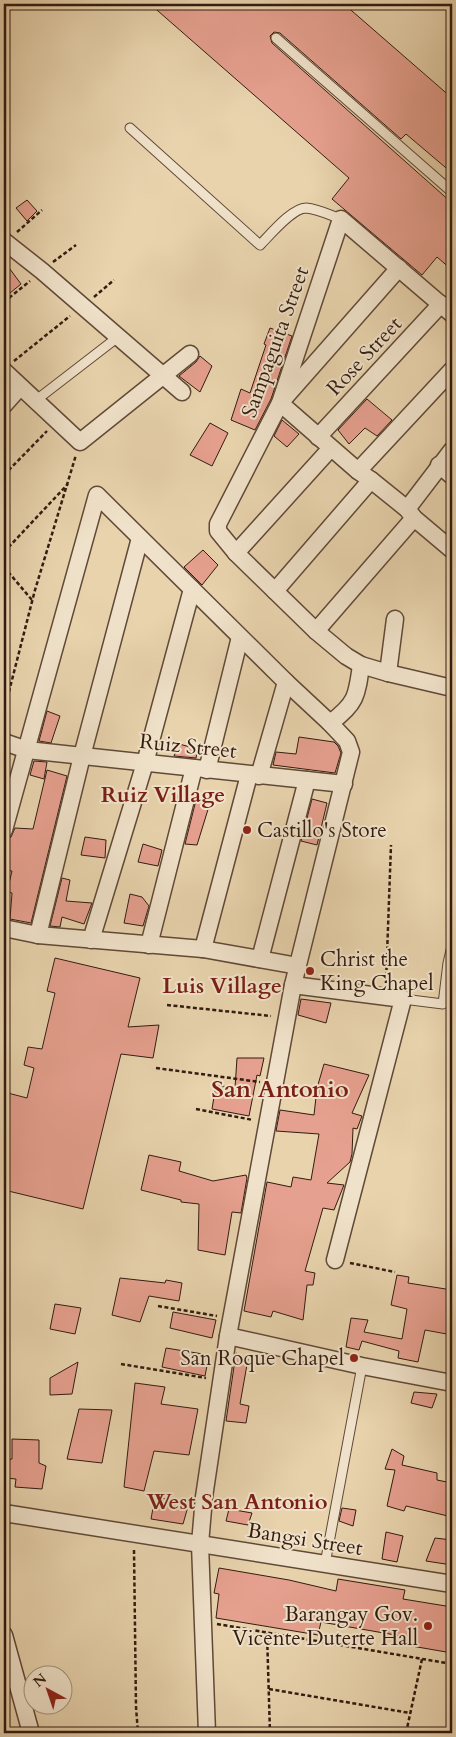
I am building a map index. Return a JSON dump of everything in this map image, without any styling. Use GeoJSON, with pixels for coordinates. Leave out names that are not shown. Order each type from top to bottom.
{"type":"FeatureCollection","features":[{"type":"Feature","properties":{"kind":"street"},"geometry":{"type":"LineString","coordinates":[[341,219],[447,309]]}},
{"type":"Feature","properties":{"kind":"street","name":"Sampaguita Street"},"geometry":{"type":"LineString","coordinates":[[236,553],[218,531],[218,524],[280,403],[341,219]]}},
{"type":"Feature","properties":{"kind":"street"},"geometry":{"type":"LineString","coordinates":[[4,242],[42,271],[182,392]]}},
{"type":"Feature","properties":{"kind":"street"},"geometry":{"type":"LineString","coordinates":[[399,268],[280,403],[452,550]]}},
{"type":"Feature","properties":{"kind":"street","name":"Rose Street"},"geometry":{"type":"LineString","coordinates":[[318,437],[447,309]]}},
{"type":"Feature","properties":{"kind":"street"},"geometry":{"type":"LineString","coordinates":[[8,367],[20,387],[80,442],[190,354]]}},
{"type":"Feature","properties":{"kind":"street"},"geometry":{"type":"LineString","coordinates":[[275,591],[364,475],[452,370]]}},
{"type":"Feature","properties":{"kind":"street"},"geometry":{"type":"LineString","coordinates":[[4,405],[20,387]]}},
{"type":"Feature","properties":{"kind":"street"},"geometry":{"type":"LineString","coordinates":[[331,448],[236,553],[316,631],[346,656],[361,665],[452,688]]}},
{"type":"Feature","properties":{"kind":"street"},"geometry":{"type":"LineString","coordinates":[[316,631],[410,514],[439,466],[452,450]]}},
{"type":"Feature","properties":{"kind":"street"},"geometry":{"type":"LineString","coordinates":[[439,466],[452,476]]}},
{"type":"Feature","properties":{"kind":"street"},"geometry":{"type":"LineString","coordinates":[[4,830],[97,495],[330,723],[347,741],[351,752],[293,985],[221,1380],[204,1497],[200,1544],[204,1622],[206,1733]]}},
{"type":"Feature","properties":{"kind":"street"},"geometry":{"type":"LineString","coordinates":[[38,935],[82,756],[140,538]]}},
{"type":"Feature","properties":{"kind":"street"},"geometry":{"type":"LineString","coordinates":[[91,940],[145,763],[192,589]]}},
{"type":"Feature","properties":{"kind":"street"},"geometry":{"type":"LineString","coordinates":[[388,673],[395,619]]}},
{"type":"Feature","properties":{"kind":"street"},"geometry":{"type":"LineString","coordinates":[[149,945],[240,637]]}},
{"type":"Feature","properties":{"kind":"street"},"geometry":{"type":"LineString","coordinates":[[330,723],[346,712],[352,704],[358,688],[361,665]]}},
{"type":"Feature","properties":{"kind":"street"},"geometry":{"type":"LineString","coordinates":[[202,949],[254,775],[286,682]]}},
{"type":"Feature","properties":{"kind":"street","name":"Ruiz Street"},"geometry":{"type":"LineString","coordinates":[[4,742],[27,750],[344,784]]}},
{"type":"Feature","properties":{"kind":"street"},"geometry":{"type":"LineString","coordinates":[[260,960],[307,780]]}},
{"type":"Feature","properties":{"kind":"street"},"geometry":{"type":"LineString","coordinates":[[4,928],[38,935],[202,949],[298,966]]}},
{"type":"Feature","properties":{"kind":"street"},"geometry":{"type":"LineString","coordinates":[[293,985],[403,999],[335,1260]]}},
{"type":"Feature","properties":{"kind":"street"},"geometry":{"type":"LineString","coordinates":[[228,1336],[362,1366],[452,1383]]}},
{"type":"Feature","properties":{"kind":"street","name":"Bangsi Street"},"geometry":{"type":"LineString","coordinates":[[4,1513],[452,1584]]}},
{"type":"Feature","properties":{"kind":"street"},"geometry":{"type":"LineString","coordinates":[[4,1635],[31,1733]]}},
{"type":"Feature","properties":{"kind":"lane"},"geometry":{"type":"LineString","coordinates":[[276,38],[452,192]]}},
{"type":"Feature","properties":{"kind":"lane"},"geometry":{"type":"LineString","coordinates":[[130,128],[260,245],[295,211],[306,208],[341,219]]}},
{"type":"Feature","properties":{"kind":"lane"},"geometry":{"type":"LineString","coordinates":[[35,401],[118,337]]}},
{"type":"Feature","properties":{"kind":"lane"},"geometry":{"type":"LineString","coordinates":[[403,999],[443,1004],[452,946]]}},
{"type":"Feature","properties":{"kind":"lane"},"geometry":{"type":"LineString","coordinates":[[325,1564],[362,1366]]}},
{"type":"Feature","properties":{"kind":"path"},"geometry":{"type":"LineString","coordinates":[[4,242],[42,210]]}},
{"type":"Feature","properties":{"kind":"path"},"geometry":{"type":"LineString","coordinates":[[8,367],[114,280]]}},
{"type":"Feature","properties":{"kind":"path"},"geometry":{"type":"LineString","coordinates":[[4,475],[56,420]]}},
{"type":"Feature","properties":{"kind":"path"},"geometry":{"type":"LineString","coordinates":[[4,711],[32,600],[80,442]]}},
{"type":"Feature","properties":{"kind":"path"},"geometry":{"type":"LineString","coordinates":[[4,552],[69,482]]}},
{"type":"Feature","properties":{"kind":"path"},"geometry":{"type":"LineString","coordinates":[[4,567],[32,600]]}},
{"type":"Feature","properties":{"kind":"path"},"geometry":{"type":"LineString","coordinates":[[386,997],[391,845]]}},
{"type":"Feature","properties":{"kind":"path"},"geometry":{"type":"LineString","coordinates":[[167,1004],[287,1018]]}},
{"type":"Feature","properties":{"kind":"path"},"geometry":{"type":"LineString","coordinates":[[156,1068],[274,1084]]}},
{"type":"Feature","properties":{"kind":"path"},"geometry":{"type":"LineString","coordinates":[[196,1109],[267,1123]]}},
{"type":"Feature","properties":{"kind":"path"},"geometry":{"type":"LineString","coordinates":[[335,1260],[395,1272]]}},
{"type":"Feature","properties":{"kind":"path"},"geometry":{"type":"LineString","coordinates":[[158,1306],[231,1319]]}},
{"type":"Feature","properties":{"kind":"path"},"geometry":{"type":"LineString","coordinates":[[122,1364],[221,1380]]}},
{"type":"Feature","properties":{"kind":"path"},"geometry":{"type":"LineString","coordinates":[[134,1534],[138,1733]]}},
{"type":"Feature","properties":{"kind":"path"},"geometry":{"type":"LineString","coordinates":[[204,1622],[452,1664]]}},
{"type":"Feature","properties":{"kind":"path"},"geometry":{"type":"LineString","coordinates":[[267,1633],[270,1733]]}},
{"type":"Feature","properties":{"kind":"path"},"geometry":{"type":"LineString","coordinates":[[406,1733],[422,1659]]}},
{"type":"Feature","properties":{"kind":"path"},"geometry":{"type":"LineString","coordinates":[[268,1689],[410,1713]]}},
{"type":"Feature","properties":{"kind":"building"},"geometry":{"type":"Polygon","coordinates":[[[150,4],[344,4],[452,98],[452,173],[406,134],[401,139],[280,33],[274,32],[270,36],[272,43],[452,203],[452,270],[437,257],[422,275],[332,199],[349,178],[150,4]]]}},
{"type":"Feature","properties":{"kind":"building"},"geometry":{"type":"Polygon","coordinates":[[[27,200],[37,211],[27,221],[16,208],[27,200]]]}},
{"type":"Feature","properties":{"kind":"building"},"geometry":{"type":"Polygon","coordinates":[[[4,261],[21,284],[4,298],[4,261]]]}},
{"type":"Feature","properties":{"kind":"building"},"geometry":{"type":"Polygon","coordinates":[[[270,328],[292,336],[271,399],[255,430],[231,420],[241,389],[250,393],[270,328]]]}},
{"type":"Feature","properties":{"kind":"building"},"geometry":{"type":"Polygon","coordinates":[[[200,356],[212,366],[200,392],[179,376],[196,362],[200,356]]]}},
{"type":"Feature","properties":{"kind":"building"},"geometry":{"type":"Polygon","coordinates":[[[367,399],[392,420],[377,436],[365,428],[349,444],[338,430],[367,399]]]}},
{"type":"Feature","properties":{"kind":"building"},"geometry":{"type":"Polygon","coordinates":[[[282,420],[299,434],[287,447],[274,436],[282,420]]]}},
{"type":"Feature","properties":{"kind":"building"},"geometry":{"type":"Polygon","coordinates":[[[210,423],[228,433],[212,466],[190,455],[210,423]]]}},
{"type":"Feature","properties":{"kind":"building"},"geometry":{"type":"Polygon","coordinates":[[[203,550],[218,565],[202,585],[184,567],[203,550]]]}},
{"type":"Feature","properties":{"kind":"building"},"geometry":{"type":"Polygon","coordinates":[[[47,711],[60,716],[51,743],[39,741],[47,711]]]}},
{"type":"Feature","properties":{"kind":"building"},"geometry":{"type":"Polygon","coordinates":[[[299,737],[334,742],[338,746],[341,753],[335,773],[273,765],[276,752],[296,754],[299,737]]]}},
{"type":"Feature","properties":{"kind":"building"},"geometry":{"type":"Polygon","coordinates":[[[179,744],[198,749],[196,758],[174,756],[179,744]]]}},
{"type":"Feature","properties":{"kind":"building"},"geometry":{"type":"Polygon","coordinates":[[[34,761],[47,762],[44,779],[30,775],[34,761]]]}},
{"type":"Feature","properties":{"kind":"building"},"geometry":{"type":"Polygon","coordinates":[[[47,770],[67,776],[31,923],[10,919],[12,893],[7,892],[12,871],[4,870],[4,858],[7,840],[11,837],[15,828],[33,829],[47,770]]]}},
{"type":"Feature","properties":{"kind":"building"},"geometry":{"type":"Polygon","coordinates":[[[312,799],[327,803],[317,845],[301,841],[312,799]]]}},
{"type":"Feature","properties":{"kind":"building"},"geometry":{"type":"Polygon","coordinates":[[[196,800],[210,803],[197,845],[185,844],[196,800]]]}},
{"type":"Feature","properties":{"kind":"building"},"geometry":{"type":"Polygon","coordinates":[[[85,837],[106,840],[105,858],[81,855],[85,837]]]}},
{"type":"Feature","properties":{"kind":"building"},"geometry":{"type":"Polygon","coordinates":[[[143,844],[162,850],[158,866],[138,862],[143,844]]]}},
{"type":"Feature","properties":{"kind":"building"},"geometry":{"type":"Polygon","coordinates":[[[62,878],[70,880],[66,901],[92,903],[84,924],[62,917],[60,927],[50,926],[62,878]]]}},
{"type":"Feature","properties":{"kind":"building"},"geometry":{"type":"Polygon","coordinates":[[[130,894],[142,897],[149,906],[143,926],[124,923],[130,894]]]}},
{"type":"Feature","properties":{"kind":"building"},"geometry":{"type":"Polygon","coordinates":[[[55,958],[140,978],[128,1027],[159,1025],[153,1058],[121,1054],[83,1209],[4,1190],[4,1092],[27,1098],[34,1068],[24,1065],[28,1047],[42,1049],[55,993],[47,991],[55,958]]]}},
{"type":"Feature","properties":{"kind":"building"},"geometry":{"type":"Polygon","coordinates":[[[301,999],[331,1003],[326,1023],[298,1015],[301,999]]]}},
{"type":"Feature","properties":{"kind":"building"},"geometry":{"type":"Polygon","coordinates":[[[237,1058],[264,1058],[260,1076],[257,1075],[249,1116],[212,1109],[216,1085],[235,1088],[237,1058]]]}},
{"type":"Feature","properties":{"kind":"building"},"geometry":{"type":"Polygon","coordinates":[[[324,1064],[369,1075],[352,1113],[362,1116],[357,1129],[353,1128],[350,1162],[327,1183],[344,1185],[334,1210],[323,1208],[305,1271],[315,1273],[313,1285],[307,1285],[303,1320],[273,1311],[271,1317],[244,1311],[267,1182],[291,1187],[293,1177],[311,1180],[319,1134],[276,1131],[280,1110],[314,1115],[317,1088],[324,1064]]]}},
{"type":"Feature","properties":{"kind":"building"},"geometry":{"type":"Polygon","coordinates":[[[149,1155],[181,1162],[179,1171],[213,1181],[246,1175],[241,1213],[232,1212],[225,1255],[198,1250],[199,1204],[181,1202],[181,1200],[141,1190],[149,1155]]]}},
{"type":"Feature","properties":{"kind":"building"},"geometry":{"type":"Polygon","coordinates":[[[397,1275],[409,1277],[408,1283],[452,1290],[452,1335],[425,1330],[418,1362],[398,1358],[399,1351],[362,1341],[359,1350],[346,1347],[351,1318],[368,1320],[364,1332],[402,1339],[407,1309],[391,1305],[397,1275]]]}},
{"type":"Feature","properties":{"kind":"building"},"geometry":{"type":"Polygon","coordinates":[[[120,1278],[165,1283],[166,1280],[182,1283],[179,1301],[149,1296],[140,1322],[112,1315],[120,1278]]]}},
{"type":"Feature","properties":{"kind":"building"},"geometry":{"type":"Polygon","coordinates":[[[55,1304],[81,1308],[75,1334],[50,1329],[55,1304]]]}},
{"type":"Feature","properties":{"kind":"building"},"geometry":{"type":"Polygon","coordinates":[[[173,1312],[216,1320],[212,1338],[170,1328],[173,1312]]]}},
{"type":"Feature","properties":{"kind":"building"},"geometry":{"type":"Polygon","coordinates":[[[166,1348],[209,1355],[205,1376],[162,1367],[166,1348]]]}},
{"type":"Feature","properties":{"kind":"building"},"geometry":{"type":"Polygon","coordinates":[[[236,1353],[248,1359],[240,1404],[249,1406],[246,1423],[226,1421],[236,1353]]]}},
{"type":"Feature","properties":{"kind":"building"},"geometry":{"type":"Polygon","coordinates":[[[78,1362],[72,1394],[50,1395],[50,1378],[78,1362]]]}},
{"type":"Feature","properties":{"kind":"building"},"geometry":{"type":"Polygon","coordinates":[[[135,1383],[165,1387],[161,1404],[198,1409],[189,1455],[154,1451],[144,1491],[124,1487],[135,1383]]]}},
{"type":"Feature","properties":{"kind":"building"},"geometry":{"type":"Polygon","coordinates":[[[414,1392],[437,1394],[432,1408],[411,1403],[414,1392]]]}},
{"type":"Feature","properties":{"kind":"building"},"geometry":{"type":"Polygon","coordinates":[[[79,1409],[112,1410],[102,1463],[67,1459],[79,1409]]]}},
{"type":"Feature","properties":{"kind":"building"},"geometry":{"type":"Polygon","coordinates":[[[12,1439],[39,1440],[39,1463],[46,1466],[42,1489],[15,1487],[16,1479],[4,1478],[4,1460],[12,1459],[12,1439]]]}},
{"type":"Feature","properties":{"kind":"building"},"geometry":{"type":"Polygon","coordinates":[[[392,1449],[404,1456],[402,1465],[437,1473],[437,1480],[452,1483],[452,1517],[406,1506],[404,1511],[387,1506],[395,1470],[385,1469],[392,1449]]]}},
{"type":"Feature","properties":{"kind":"building"},"geometry":{"type":"Polygon","coordinates":[[[155,1497],[189,1503],[183,1524],[151,1519],[155,1497]]]}},
{"type":"Feature","properties":{"kind":"building"},"geometry":{"type":"Polygon","coordinates":[[[342,1508],[356,1510],[353,1526],[339,1521],[342,1508]]]}},
{"type":"Feature","properties":{"kind":"building"},"geometry":{"type":"Polygon","coordinates":[[[229,1509],[252,1513],[248,1525],[226,1521],[229,1509]]]}},
{"type":"Feature","properties":{"kind":"building"},"geometry":{"type":"Polygon","coordinates":[[[386,1532],[403,1536],[397,1562],[382,1559],[386,1532]]]}},
{"type":"Feature","properties":{"kind":"building"},"geometry":{"type":"Polygon","coordinates":[[[435,1538],[452,1540],[452,1565],[426,1561],[435,1538]]]}},
{"type":"Feature","properties":{"kind":"building"},"geometry":{"type":"Polygon","coordinates":[[[219,1568],[289,1580],[336,1591],[338,1579],[405,1590],[403,1599],[452,1607],[452,1653],[400,1644],[401,1636],[321,1622],[318,1635],[216,1618],[219,1594],[214,1593],[219,1568]]]}},
{"type":"Feature","properties":{"kind":"place","name":"Castillo's Store"},"geometry":{"type":"Point","coordinates":[247,830]}},
{"type":"Feature","properties":{"kind":"place","name":"Christ the King Chapel"},"geometry":{"type":"Point","coordinates":[310,971]}},
{"type":"Feature","properties":{"kind":"place","name":"San Roque Chapel"},"geometry":{"type":"Point","coordinates":[354,1358]}},
{"type":"Feature","properties":{"kind":"place","name":"Barangay Gov. Vicente Duterte Hall"},"geometry":{"type":"Point","coordinates":[428,1626]}},
{"type":"Feature","properties":{"kind":"district","name":"Ruiz Village"},"geometry":{"type":"Point","coordinates":[163,794]}},
{"type":"Feature","properties":{"kind":"district","name":"Luis Village"},"geometry":{"type":"Point","coordinates":[222,985]}},
{"type":"Feature","properties":{"kind":"district","name":"San Antonio"},"geometry":{"type":"Point","coordinates":[280,1089]}},
{"type":"Feature","properties":{"kind":"district","name":"West San Antonio"},"geometry":{"type":"Point","coordinates":[237,1501]}}]}
